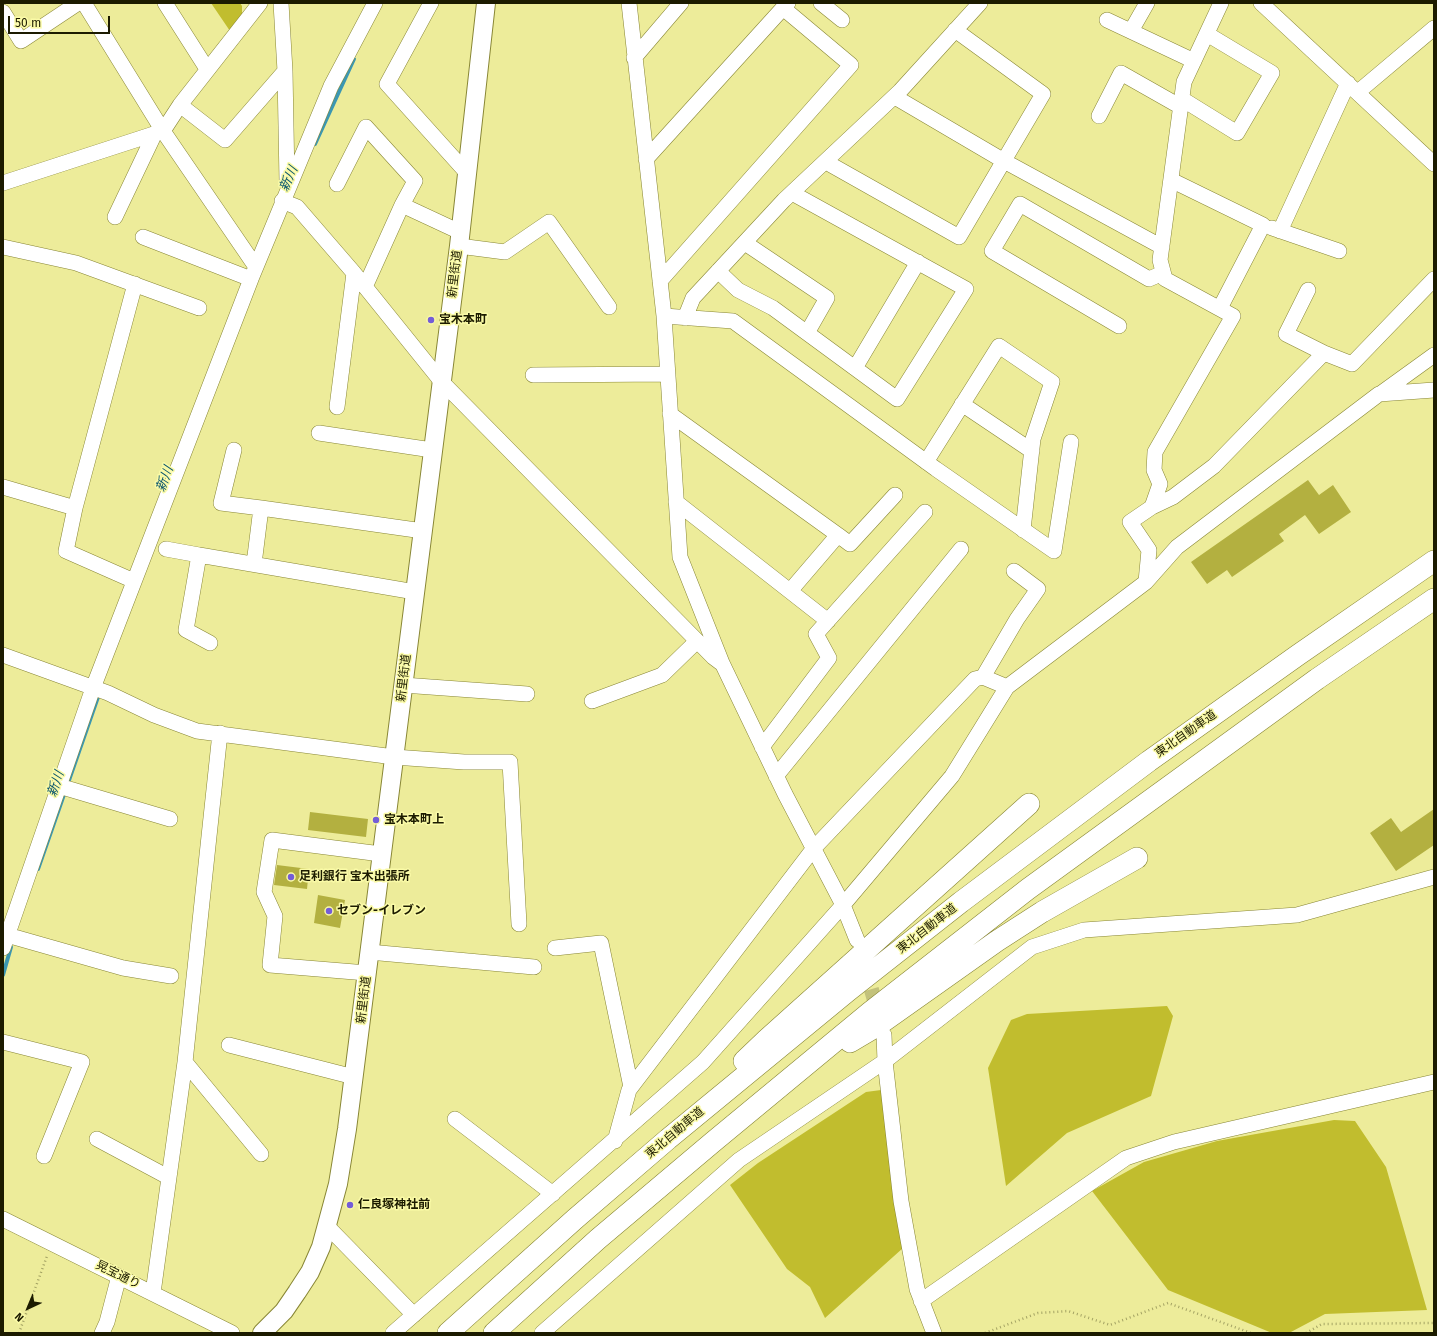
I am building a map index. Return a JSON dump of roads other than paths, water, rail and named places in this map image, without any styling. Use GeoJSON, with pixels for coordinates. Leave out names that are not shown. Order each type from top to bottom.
{"type":"FeatureCollection","features":[{"type":"Feature","properties":{"kind":"highway","name":"東北自動車道"},"geometry":{"type":"LineString","coordinates":[[448,1333],[575,1219],[668,1139],[848,991],[1004,869],[1149,761],[1298,654],[1434,561]]}},
{"type":"Feature","properties":{"kind":"highway"},"geometry":{"type":"LineString","coordinates":[[494,1333],[604,1234],[799,1070],[1028,888],[1286,701],[1434,599]]}},
{"type":"Feature","properties":{"kind":"highway"},"geometry":{"type":"LineString","coordinates":[[668,1139],[766,1040],[1029,804]]}},
{"type":"Feature","properties":{"kind":"highway"},"geometry":{"type":"LineString","coordinates":[[799,1070],[877,1026],[1035,916],[1137,858]]}},
{"type":"Feature","properties":{"kind":"main road","name":"新里街道"},"geometry":{"type":"LineString","coordinates":[[262,1333],[284,1311],[302,1286],[320,1247],[338,1184],[354,1077],[432,450],[460,239],[486,3]]}},
{"type":"Feature","properties":{"kind":"street"},"geometry":{"type":"LineString","coordinates":[[3,12],[22,41],[78,3]]}},
{"type":"Feature","properties":{"kind":"street"},"geometry":{"type":"LineString","coordinates":[[84,3],[159,132],[253,273]]}},
{"type":"Feature","properties":{"kind":"street"},"geometry":{"type":"LineString","coordinates":[[165,3],[208,69]]}},
{"type":"Feature","properties":{"kind":"street"},"geometry":{"type":"LineString","coordinates":[[281,3],[285,71],[284,194],[354,273],[441,381],[722,664]]}},
{"type":"Feature","properties":{"kind":"street"},"geometry":{"type":"LineString","coordinates":[[171,976],[122,968],[5,941],[93,688],[284,194],[331,86],[375,3]]}},
{"type":"Feature","properties":{"kind":"street"},"geometry":{"type":"LineString","coordinates":[[431,3],[387,84],[467,173]]}},
{"type":"Feature","properties":{"kind":"street"},"geometry":{"type":"LineString","coordinates":[[629,3],[664,316],[680,557],[722,664],[776,776],[843,905],[857,940]]}},
{"type":"Feature","properties":{"kind":"street"},"geometry":{"type":"LineString","coordinates":[[634,58],[681,3]]}},
{"type":"Feature","properties":{"kind":"street"},"geometry":{"type":"LineString","coordinates":[[821,3],[842,20]]}},
{"type":"Feature","properties":{"kind":"street"},"geometry":{"type":"LineString","coordinates":[[685,318],[693,298],[718,271],[792,193],[895,97],[980,3]]}},
{"type":"Feature","properties":{"kind":"street"},"geometry":{"type":"LineString","coordinates":[[1131,31],[1147,3]]}},
{"type":"Feature","properties":{"kind":"street"},"geometry":{"type":"LineString","coordinates":[[1152,507],[1160,484],[1154,470],[1155,452],[1233,316],[1165,279],[1160,260],[1184,82],[1221,3]]}},
{"type":"Feature","properties":{"kind":"street"},"geometry":{"type":"LineString","coordinates":[[1261,3],[1434,164]]}},
{"type":"Feature","properties":{"kind":"street"},"geometry":{"type":"LineString","coordinates":[[116,217],[159,132],[255,5]]}},
{"type":"Feature","properties":{"kind":"street"},"geometry":{"type":"LineString","coordinates":[[646,159],[786,6],[851,65],[660,281]]}},
{"type":"Feature","properties":{"kind":"street"},"geometry":{"type":"LineString","coordinates":[[1107,20],[1194,61]]}},
{"type":"Feature","properties":{"kind":"street"},"geometry":{"type":"LineString","coordinates":[[1280,231],[1353,87],[1434,28]]}},
{"type":"Feature","properties":{"kind":"street"},"geometry":{"type":"LineString","coordinates":[[826,162],[959,237],[1043,94],[955,30]]}},
{"type":"Feature","properties":{"kind":"street"},"geometry":{"type":"LineString","coordinates":[[1099,116],[1120,73],[1237,133],[1272,73],[1207,34]]}},
{"type":"Feature","properties":{"kind":"street"},"geometry":{"type":"LineString","coordinates":[[180,105],[225,140],[285,71]]}},
{"type":"Feature","properties":{"kind":"street"},"geometry":{"type":"LineString","coordinates":[[895,97],[1004,161],[1162,247]]}},
{"type":"Feature","properties":{"kind":"street"},"geometry":{"type":"LineString","coordinates":[[337,184],[366,127],[415,181],[402,205],[365,287]]}},
{"type":"Feature","properties":{"kind":"street"},"geometry":{"type":"LineString","coordinates":[[3,183],[159,132]]}},
{"type":"Feature","properties":{"kind":"street"},"geometry":{"type":"LineString","coordinates":[[1171,180],[1263,225],[1339,251]]}},
{"type":"Feature","properties":{"kind":"street"},"geometry":{"type":"LineString","coordinates":[[718,271],[738,290],[773,308],[897,399],[966,289],[792,193]]}},
{"type":"Feature","properties":{"kind":"street"},"geometry":{"type":"LineString","coordinates":[[1119,326],[992,252],[1020,204],[1149,279],[1163,273]]}},
{"type":"Feature","properties":{"kind":"street"},"geometry":{"type":"LineString","coordinates":[[402,205],[460,239],[505,252],[549,222],[609,307]]}},
{"type":"Feature","properties":{"kind":"street"},"geometry":{"type":"LineString","coordinates":[[1220,308],[1263,225]]}},
{"type":"Feature","properties":{"kind":"street"},"geometry":{"type":"LineString","coordinates":[[143,237],[253,273]]}},
{"type":"Feature","properties":{"kind":"street"},"geometry":{"type":"LineString","coordinates":[[745,243],[827,298],[807,333]]}},
{"type":"Feature","properties":{"kind":"street"},"geometry":{"type":"LineString","coordinates":[[3,247],[76,263],[199,308]]}},
{"type":"Feature","properties":{"kind":"street"},"geometry":{"type":"LineString","coordinates":[[855,368],[918,262]]}},
{"type":"Feature","properties":{"kind":"street"},"geometry":{"type":"LineString","coordinates":[[337,407],[354,273]]}},
{"type":"Feature","properties":{"kind":"street"},"geometry":{"type":"LineString","coordinates":[[1308,290],[1286,334],[1324,353],[1352,364],[1434,279]]}},
{"type":"Feature","properties":{"kind":"street"},"geometry":{"type":"LineString","coordinates":[[134,284],[75,508],[66,551],[134,581]]}},
{"type":"Feature","properties":{"kind":"street"},"geometry":{"type":"LineString","coordinates":[[664,316],[733,321],[926,462],[1054,551],[1071,442]]}},
{"type":"Feature","properties":{"kind":"street"},"geometry":{"type":"LineString","coordinates":[[926,462],[999,346],[1052,382],[1033,439],[1023,530]]}},
{"type":"Feature","properties":{"kind":"street"},"geometry":{"type":"LineString","coordinates":[[1146,582],[1149,550],[1130,522],[1152,507],[1173,497],[1214,466],[1324,353]]}},
{"type":"Feature","properties":{"kind":"street"},"geometry":{"type":"LineString","coordinates":[[393,1333],[615,1141],[703,1062],[843,905],[952,776],[1007,687],[1146,582],[1177,547],[1379,394],[1434,355]]}},
{"type":"Feature","properties":{"kind":"street"},"geometry":{"type":"LineString","coordinates":[[533,375],[668,374]]}},
{"type":"Feature","properties":{"kind":"street"},"geometry":{"type":"LineString","coordinates":[[1379,394],[1434,390]]}},
{"type":"Feature","properties":{"kind":"street"},"geometry":{"type":"LineString","coordinates":[[962,404],[1032,451]]}},
{"type":"Feature","properties":{"kind":"street"},"geometry":{"type":"LineString","coordinates":[[670,414],[850,544],[895,495]]}},
{"type":"Feature","properties":{"kind":"street"},"geometry":{"type":"LineString","coordinates":[[319,433],[432,450]]}},
{"type":"Feature","properties":{"kind":"street"},"geometry":{"type":"LineString","coordinates":[[234,450],[221,503],[423,531]]}},
{"type":"Feature","properties":{"kind":"street"},"geometry":{"type":"LineString","coordinates":[[3,487],[75,508]]}},
{"type":"Feature","properties":{"kind":"street"},"geometry":{"type":"LineString","coordinates":[[676,502],[828,621]]}},
{"type":"Feature","properties":{"kind":"street"},"geometry":{"type":"LineString","coordinates":[[254,564],[261,508]]}},
{"type":"Feature","properties":{"kind":"street"},"geometry":{"type":"LineString","coordinates":[[762,747],[829,658],[816,634],[925,512]]}},
{"type":"Feature","properties":{"kind":"street"},"geometry":{"type":"LineString","coordinates":[[790,591],[838,535]]}},
{"type":"Feature","properties":{"kind":"street"},"geometry":{"type":"LineString","coordinates":[[166,549],[415,592]]}},
{"type":"Feature","properties":{"kind":"street"},"geometry":{"type":"LineString","coordinates":[[776,776],[961,549]]}},
{"type":"Feature","properties":{"kind":"street"},"geometry":{"type":"LineString","coordinates":[[199,555],[186,630],[210,643]]}},
{"type":"Feature","properties":{"kind":"street"},"geometry":{"type":"LineString","coordinates":[[983,677],[1017,619],[1038,589],[1014,570]]}},
{"type":"Feature","properties":{"kind":"street"},"geometry":{"type":"LineString","coordinates":[[592,701],[662,675],[698,641]]}},
{"type":"Feature","properties":{"kind":"street"},"geometry":{"type":"LineString","coordinates":[[3,655],[108,693],[161,718],[197,731],[394,757],[464,762],[510,762],[519,924]]}},
{"type":"Feature","properties":{"kind":"street"},"geometry":{"type":"LineString","coordinates":[[615,1141],[631,1087],[814,848],[976,678],[983,677],[1007,687]]}},
{"type":"Feature","properties":{"kind":"street"},"geometry":{"type":"LineString","coordinates":[[403,685],[527,694]]}},
{"type":"Feature","properties":{"kind":"street"},"geometry":{"type":"LineString","coordinates":[[153,1293],[185,1062],[220,733]]}},
{"type":"Feature","properties":{"kind":"street"},"geometry":{"type":"LineString","coordinates":[[59,786],[170,819]]}},
{"type":"Feature","properties":{"kind":"street"},"geometry":{"type":"LineString","coordinates":[[367,973],[270,965],[275,916],[264,892],[272,840],[381,854]]}},
{"type":"Feature","properties":{"kind":"street"},"geometry":{"type":"LineString","coordinates":[[542,1333],[740,1160],[885,1061],[1032,947],[1084,930],[1297,914],[1434,878]]}},
{"type":"Feature","properties":{"kind":"street"},"geometry":{"type":"LineString","coordinates":[[555,948],[601,943],[631,1087]]}},
{"type":"Feature","properties":{"kind":"street"},"geometry":{"type":"LineString","coordinates":[[369,952],[534,967]]}},
{"type":"Feature","properties":{"kind":"street"},"geometry":{"type":"LineString","coordinates":[[884,1035],[885,1061],[901,1200],[917,1289],[934,1333]]}},
{"type":"Feature","properties":{"kind":"street"},"geometry":{"type":"LineString","coordinates":[[3,1042],[82,1062],[44,1156]]}},
{"type":"Feature","properties":{"kind":"street"},"geometry":{"type":"LineString","coordinates":[[229,1045],[354,1077]]}},
{"type":"Feature","properties":{"kind":"street"},"geometry":{"type":"LineString","coordinates":[[185,1062],[260,1154]]}},
{"type":"Feature","properties":{"kind":"street"},"geometry":{"type":"LineString","coordinates":[[921,1301],[1126,1158],[1174,1142],[1434,1082]]}},
{"type":"Feature","properties":{"kind":"street"},"geometry":{"type":"LineString","coordinates":[[455,1119],[553,1194]]}},
{"type":"Feature","properties":{"kind":"street"},"geometry":{"type":"LineString","coordinates":[[97,1139],[168,1177]]}},
{"type":"Feature","properties":{"kind":"street","name":"晃宝通り"},"geometry":{"type":"LineString","coordinates":[[3,1219],[232,1333]]}},
{"type":"Feature","properties":{"kind":"street"},"geometry":{"type":"LineString","coordinates":[[327,1226],[414,1315]]}},
{"type":"Feature","properties":{"kind":"street"},"geometry":{"type":"LineString","coordinates":[[102,1333],[107,1322],[119,1276]]}},
{"type":"Feature","properties":{"kind":"waterway","name":"新川"},"geometry":{"type":"LineString","coordinates":[[315,144],[354,59]]}},
{"type":"Feature","properties":{"kind":"waterway","name":"新川"},"geometry":{"type":"LineString","coordinates":[[38,869],[99,694]]}},
{"type":"Feature","properties":{"kind":"waterway","name":"新川"},"geometry":{"type":"LineString","coordinates":[[3,975],[11,947]]}},
{"type":"Feature","properties":{"kind":"tunnel"},"geometry":{"type":"LineString","coordinates":[[865,967],[879,1016]]}},
{"type":"Feature","properties":{"kind":"place","name":"宝木本町"},"geometry":{"type":"Point","coordinates":[431,320]}},
{"type":"Feature","properties":{"kind":"place","name":"宝木本町上"},"geometry":{"type":"Point","coordinates":[376,820]}},
{"type":"Feature","properties":{"kind":"place","name":"足利銀行 宝木出張所"},"geometry":{"type":"Point","coordinates":[291,877]}},
{"type":"Feature","properties":{"kind":"place","name":"セブン-イレブン"},"geometry":{"type":"Point","coordinates":[329,911]}},
{"type":"Feature","properties":{"kind":"place","name":"仁良塚神社前"},"geometry":{"type":"Point","coordinates":[350,1205]}}]}
